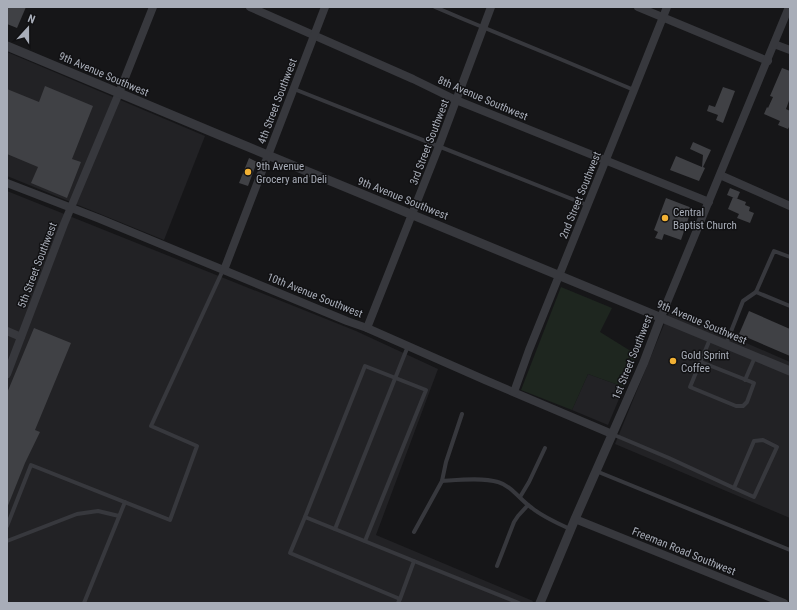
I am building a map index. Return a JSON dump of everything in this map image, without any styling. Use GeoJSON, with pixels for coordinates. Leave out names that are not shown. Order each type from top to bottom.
{"type":"FeatureCollection","features":[{"type":"Feature","properties":{"kind":"street"},"geometry":{"type":"LineString","coordinates":[[119,93],[153,7]]}},
{"type":"Feature","properties":{"kind":"street","name":"8th Avenue Southwest"},"geometry":{"type":"LineString","coordinates":[[250,7],[413,79],[456,100],[709,202]]}},
{"type":"Feature","properties":{"kind":"street","name":"4th Street Southwest"},"geometry":{"type":"LineString","coordinates":[[224,270],[325,7]]}},
{"type":"Feature","properties":{"kind":"street","name":"3rd Street Southwest"},"geometry":{"type":"LineString","coordinates":[[367,328],[439,146],[491,7]]}},
{"type":"Feature","properties":{"kind":"street"},"geometry":{"type":"LineString","coordinates":[[638,7],[663,16],[768,61]]}},
{"type":"Feature","properties":{"kind":"street","name":"2nd Street Southwest"},"geometry":{"type":"LineString","coordinates":[[514,392],[529,350],[606,161],[666,7]]}},
{"type":"Feature","properties":{"kind":"street","name":"1st Street Southwest"},"geometry":{"type":"LineString","coordinates":[[540,603],[570,529],[644,362],[661,317],[789,7]]}},
{"type":"Feature","properties":{"kind":"street"},"geometry":{"type":"LineString","coordinates":[[774,44],[790,50]]}},
{"type":"Feature","properties":{"kind":"street","name":"9th Avenue Southwest"},"geometry":{"type":"LineString","coordinates":[[7,46],[790,371]]}},
{"type":"Feature","properties":{"kind":"street","name":"5th Street Southwest"},"geometry":{"type":"LineString","coordinates":[[7,374],[71,208],[119,93]]}},
{"type":"Feature","properties":{"kind":"street"},"geometry":{"type":"LineString","coordinates":[[720,175],[790,206]]}},
{"type":"Feature","properties":{"kind":"street","name":"10th Avenue Southwest"},"geometry":{"type":"LineString","coordinates":[[7,182],[367,328],[612,434]]}},
{"type":"Feature","properties":{"kind":"street"},"geometry":{"type":"LineString","coordinates":[[7,331],[21,337]]}},
{"type":"Feature","properties":{"kind":"street","name":"Freeman Road Southwest"},"geometry":{"type":"LineString","coordinates":[[575,519],[784,603]]}},
{"type":"Feature","properties":{"kind":"lane"},"geometry":{"type":"LineString","coordinates":[[435,7],[634,90]]}},
{"type":"Feature","properties":{"kind":"lane"},"geometry":{"type":"LineString","coordinates":[[293,89],[587,205]]}},
{"type":"Feature","properties":{"kind":"lane"},"geometry":{"type":"LineString","coordinates":[[726,345],[743,301],[756,292],[774,250],[790,257]]}},
{"type":"Feature","properties":{"kind":"lane"},"geometry":{"type":"LineString","coordinates":[[7,525],[31,465],[170,520],[197,446],[151,426],[224,270]]}},
{"type":"Feature","properties":{"kind":"lane"},"geometry":{"type":"LineString","coordinates":[[756,292],[790,306]]}},
{"type":"Feature","properties":{"kind":"lane"},"geometry":{"type":"LineString","coordinates":[[701,362],[754,383],[747,402],[743,406],[736,406],[690,387],[710,338]]}},
{"type":"Feature","properties":{"kind":"lane"},"geometry":{"type":"LineString","coordinates":[[335,529],[408,346]]}},
{"type":"Feature","properties":{"kind":"lane"},"geometry":{"type":"LineString","coordinates":[[745,380],[755,357]]}},
{"type":"Feature","properties":{"kind":"lane"},"geometry":{"type":"LineString","coordinates":[[365,541],[426,390],[365,366],[290,553],[399,601],[414,561]]}},
{"type":"Feature","properties":{"kind":"lane"},"geometry":{"type":"LineString","coordinates":[[414,532],[442,481],[446,462],[462,414]]}},
{"type":"Feature","properties":{"kind":"lane"},"geometry":{"type":"LineString","coordinates":[[612,434],[754,497],[777,447],[764,440],[754,441],[734,488]]}},
{"type":"Feature","properties":{"kind":"lane"},"geometry":{"type":"LineString","coordinates":[[520,497],[545,448]]}},
{"type":"Feature","properties":{"kind":"lane"},"geometry":{"type":"LineString","coordinates":[[596,471],[790,550]]}},
{"type":"Feature","properties":{"kind":"lane"},"geometry":{"type":"LineString","coordinates":[[442,481],[492,480],[504,485],[547,519],[570,529]]}},
{"type":"Feature","properties":{"kind":"lane"},"geometry":{"type":"LineString","coordinates":[[84,603],[125,502]]}},
{"type":"Feature","properties":{"kind":"lane"},"geometry":{"type":"LineString","coordinates":[[497,566],[514,522],[528,505]]}},
{"type":"Feature","properties":{"kind":"lane"},"geometry":{"type":"LineString","coordinates":[[7,541],[77,514],[98,511],[119,516]]}},
{"type":"Feature","properties":{"kind":"lane"},"geometry":{"type":"LineString","coordinates":[[305,517],[519,603]]}},
{"type":"Feature","properties":{"kind":"shaded area"},"geometry":{"type":"Polygon","coordinates":[[[7,52],[205,136],[164,240],[7,176],[7,52]]]}},
{"type":"Feature","properties":{"kind":"shaded area"},"geometry":{"type":"Polygon","coordinates":[[[7,191],[356,331],[438,369],[376,535],[533,601],[532,603],[7,603],[7,191]]]}},
{"type":"Feature","properties":{"kind":"shaded area"},"geometry":{"type":"Polygon","coordinates":[[[561,287],[612,308],[600,332],[629,350],[638,353],[624,387],[588,374],[572,410],[521,390],[561,287]]]}},
{"type":"Feature","properties":{"kind":"shaded area"},"geometry":{"type":"Polygon","coordinates":[[[670,310],[790,362],[790,518],[615,444],[670,310]]]}},
{"type":"Feature","properties":{"kind":"shaded area"},"geometry":{"type":"Polygon","coordinates":[[[588,374],[624,387],[608,425],[572,410],[588,374]]]}},
{"type":"Feature","properties":{"kind":"building"},"geometry":{"type":"Polygon","coordinates":[[[7,7],[26,7],[17,28],[7,24],[7,7]]]}},
{"type":"Feature","properties":{"kind":"building"},"geometry":{"type":"Polygon","coordinates":[[[782,68],[790,71],[790,98],[786,109],[790,111],[790,125],[788,129],[778,125],[780,121],[764,114],[773,97],[770,96],[782,68]]]}},
{"type":"Feature","properties":{"kind":"building"},"geometry":{"type":"Polygon","coordinates":[[[45,86],[93,106],[72,159],[81,162],[67,198],[31,183],[38,167],[7,154],[7,89],[39,102],[45,86]]]}},
{"type":"Feature","properties":{"kind":"building"},"geometry":{"type":"Polygon","coordinates":[[[723,87],[735,91],[723,123],[716,120],[718,115],[707,111],[709,105],[715,107],[723,87]]]}},
{"type":"Feature","properties":{"kind":"building"},"geometry":{"type":"Polygon","coordinates":[[[693,142],[711,150],[703,167],[705,168],[699,181],[670,170],[676,156],[702,167],[703,155],[690,149],[693,142]]]}},
{"type":"Feature","properties":{"kind":"building","name":"9th Avenue Grocery and Deli"},"geometry":{"type":"Polygon","coordinates":[[[249,158],[257,162],[248,186],[239,183],[249,158]]]}},
{"type":"Feature","properties":{"kind":"building"},"geometry":{"type":"Polygon","coordinates":[[[730,188],[740,192],[737,199],[727,195],[730,188]]]}},
{"type":"Feature","properties":{"kind":"building"},"geometry":{"type":"Polygon","coordinates":[[[733,197],[746,202],[745,205],[750,207],[749,211],[754,213],[750,223],[737,218],[739,214],[728,209],[733,197]]]}},
{"type":"Feature","properties":{"kind":"building","name":"Central Baptist Church"},"geometry":{"type":"Polygon","coordinates":[[[666,198],[692,208],[681,240],[664,234],[662,240],[655,238],[658,232],[654,230],[666,198]]]}},
{"type":"Feature","properties":{"kind":"building"},"geometry":{"type":"Polygon","coordinates":[[[749,311],[790,329],[790,356],[739,334],[749,311]]]}},
{"type":"Feature","properties":{"kind":"building"},"geometry":{"type":"Polygon","coordinates":[[[34,328],[71,343],[35,430],[40,432],[25,463],[7,508],[7,393],[34,328]]]}},
{"type":"Feature","properties":{"kind":"place","name":"9th Avenue Grocery and Deli"},"geometry":{"type":"Point","coordinates":[248,172]}},
{"type":"Feature","properties":{"kind":"place","name":"Central Baptist Church"},"geometry":{"type":"Point","coordinates":[665,218]}},
{"type":"Feature","properties":{"kind":"place","name":"Gold Sprint Coffee"},"geometry":{"type":"Point","coordinates":[673,361]}}]}
